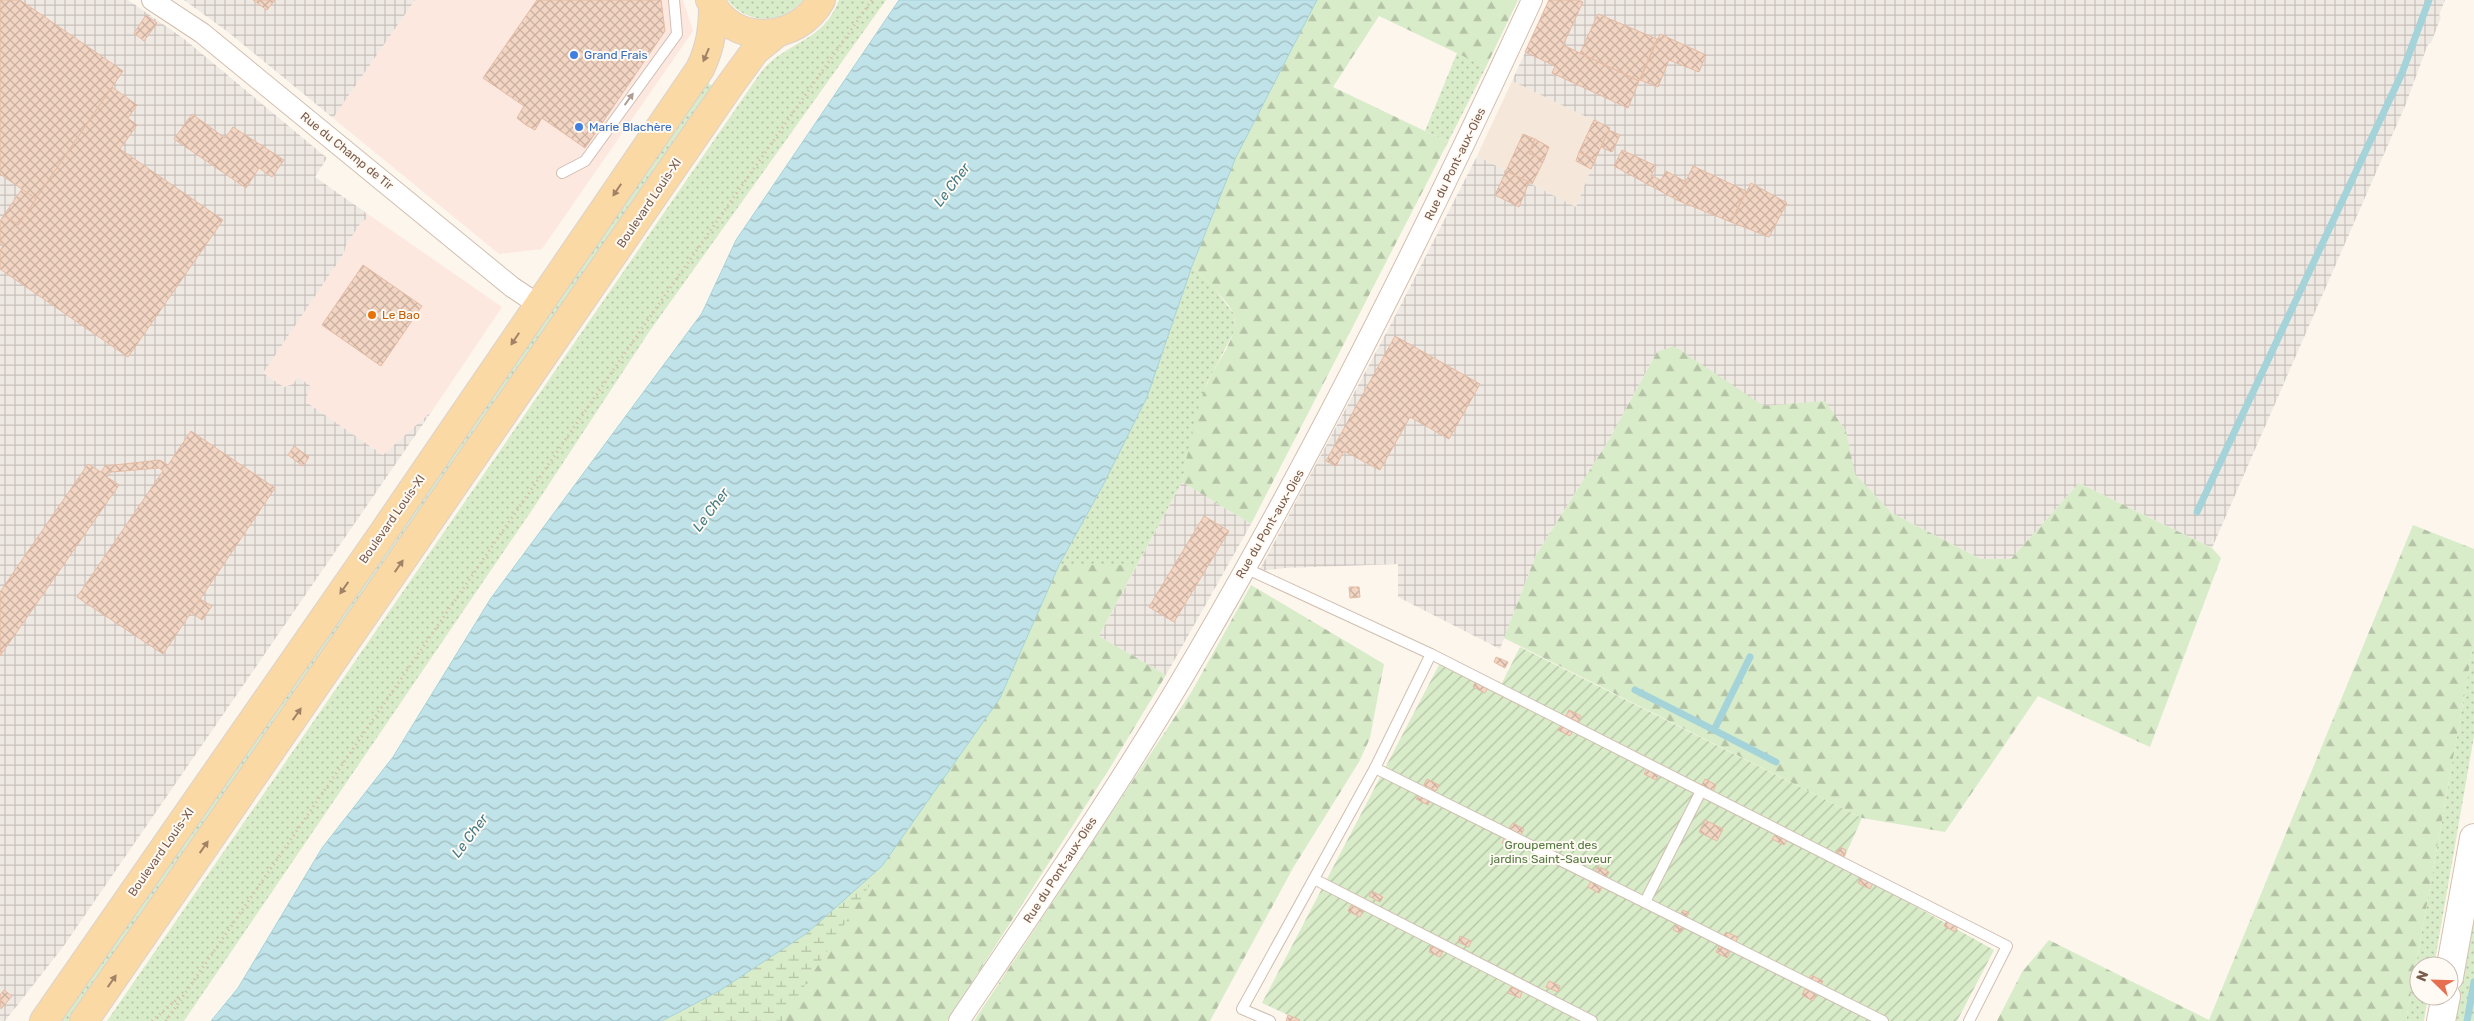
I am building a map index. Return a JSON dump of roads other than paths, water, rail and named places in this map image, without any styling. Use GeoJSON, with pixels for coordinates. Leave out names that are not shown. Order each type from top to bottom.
{"type":"FeatureCollection","features":[{"type":"Feature","properties":{"kind":"main road","name":"Boulevard Louis-XI"},"geometry":{"type":"LineString","coordinates":[[84,1021],[728,88],[755,51],[777,34],[806,20],[820,0]]}},
{"type":"Feature","properties":{"kind":"main road","name":"Boulevard Louis-XI"},"geometry":{"type":"LineString","coordinates":[[44,1021],[700,69],[710,46],[713,29],[712,3]]}},
{"type":"Feature","properties":{"kind":"main road"},"geometry":{"type":"LineString","coordinates":[[712,3],[725,20],[741,30],[759,34],[777,34]]}},
{"type":"Feature","properties":{"kind":"main road"},"geometry":{"type":"LineString","coordinates":[[2453,956],[2474,838]]}},
{"type":"Feature","properties":{"kind":"main road"},"geometry":{"type":"LineString","coordinates":[[2441,1021],[2444,1006]]}},
{"type":"Feature","properties":{"kind":"street","name":"Rue du Champ de Tir"},"geometry":{"type":"LineString","coordinates":[[152,0],[202,33],[512,287],[539,305]]}},
{"type":"Feature","properties":{"kind":"street","name":"Rue du Pont-aux-Oies"},"geometry":{"type":"LineString","coordinates":[[959,1021],[1066,863],[1163,709],[1302,469],[1454,167],[1532,0]]}},
{"type":"Feature","properties":{"kind":"lane"},"geometry":{"type":"LineString","coordinates":[[562,173],[584,161],[677,34],[674,0]]}},
{"type":"Feature","properties":{"kind":"lane"},"geometry":{"type":"LineString","coordinates":[[1245,568],[1431,654],[2007,946],[1969,1021]]}},
{"type":"Feature","properties":{"kind":"lane"},"geometry":{"type":"LineString","coordinates":[[1270,1021],[1242,1009],[1375,768],[1431,654]]}},
{"type":"Feature","properties":{"kind":"lane"},"geometry":{"type":"LineString","coordinates":[[1375,768],[1883,1021]]}},
{"type":"Feature","properties":{"kind":"lane"},"geometry":{"type":"LineString","coordinates":[[1645,902],[1701,791]]}},
{"type":"Feature","properties":{"kind":"lane"},"geometry":{"type":"LineString","coordinates":[[1314,879],[1592,1021]]}},
{"type":"Feature","properties":{"kind":"water","name":"Le Cher"},"geometry":{"type":"Polygon","coordinates":[[[899,0],[1317,0],[1236,157],[1192,266],[1147,397],[1102,487],[1059,565],[1000,698],[882,866],[807,933],[719,991],[662,1021],[211,1021],[238,988],[322,848],[393,757],[491,598],[702,313],[736,240],[899,0]]]}},
{"type":"Feature","properties":{"kind":"waterway"},"geometry":{"type":"LineString","coordinates":[[2197,512],[2402,73],[2429,0]]}},
{"type":"Feature","properties":{"kind":"waterway"},"geometry":{"type":"LineString","coordinates":[[1750,657],[1714,730],[1776,762]]}},
{"type":"Feature","properties":{"kind":"waterway"},"geometry":{"type":"LineString","coordinates":[[1635,690],[1714,730]]}},
{"type":"Feature","properties":{"kind":"waterway"},"geometry":{"type":"LineString","coordinates":[[2467,1021],[2474,982]]}},
{"type":"Feature","properties":{"kind":"place","name":"Grand Frais"},"geometry":{"type":"Point","coordinates":[574,55]}},
{"type":"Feature","properties":{"kind":"place","name":"Marie Blachère"},"geometry":{"type":"Point","coordinates":[579,127]}},
{"type":"Feature","properties":{"kind":"place","name":"Le Bao"},"geometry":{"type":"Point","coordinates":[372,315]}},
{"type":"Feature","properties":{"kind":"park label","name":"Groupement des jardins Saint-Sauveur"},"geometry":{"type":"Point","coordinates":[1551,852]}}]}
